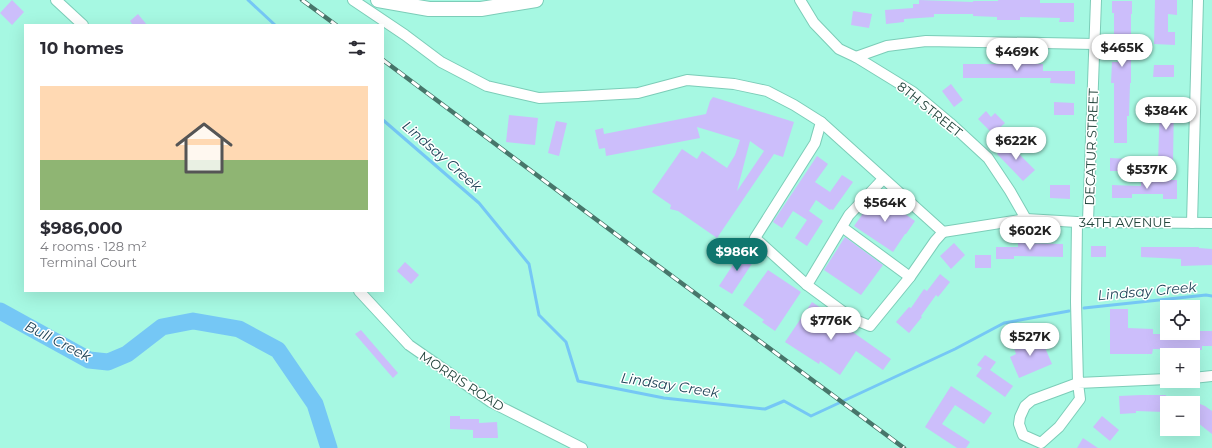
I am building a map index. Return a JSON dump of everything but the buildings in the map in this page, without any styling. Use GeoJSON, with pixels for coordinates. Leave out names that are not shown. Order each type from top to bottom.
{"type":"FeatureCollection","features":[{"type":"Feature","properties":{"kind":"street"},"geometry":{"type":"LineString","coordinates":[[56,0],[82,24]]}},
{"type":"Feature","properties":{"kind":"street"},"geometry":{"type":"LineString","coordinates":[[353,0],[405,35],[441,62],[487,86],[539,98],[638,93],[687,80],[734,84],[767,91],[794,105],[821,122],[943,232],[935,240],[910,277],[870,326],[853,319],[807,285],[755,238],[815,143],[821,122]]}},
{"type":"Feature","properties":{"kind":"street"},"geometry":{"type":"LineString","coordinates":[[378,0],[429,9],[481,9],[536,0]]}},
{"type":"Feature","properties":{"kind":"street","name":"8TH STREET"},"geometry":{"type":"LineString","coordinates":[[800,0],[814,23],[839,49],[856,57],[913,92],[988,158],[1010,191],[1026,220]]}},
{"type":"Feature","properties":{"kind":"street","name":"DECATUR STREET"},"geometry":{"type":"LineString","coordinates":[[1088,221],[1096,0]]}},
{"type":"Feature","properties":{"kind":"street"},"geometry":{"type":"LineString","coordinates":[[1192,223],[1198,0]]}},
{"type":"Feature","properties":{"kind":"street"},"geometry":{"type":"LineString","coordinates":[[856,57],[887,46],[926,41],[1094,44]]}},
{"type":"Feature","properties":{"kind":"street"},"geometry":{"type":"LineString","coordinates":[[807,285],[849,215],[884,178]]}},
{"type":"Feature","properties":{"kind":"street","name":"34TH AVENUE"},"geometry":{"type":"LineString","coordinates":[[943,232],[1026,220],[1212,223]]}},
{"type":"Feature","properties":{"kind":"street","name":"DECATUR STREET"},"geometry":{"type":"LineString","coordinates":[[1077,222],[1076,302],[1078,382],[1080,399],[1059,427],[1041,443],[1023,435],[1020,417],[1025,406],[1032,400],[1078,382]]}},
{"type":"Feature","properties":{"kind":"street"},"geometry":{"type":"LineString","coordinates":[[842,227],[910,277]]}},
{"type":"Feature","properties":{"kind":"street","name":"MORRIS ROAD"},"geometry":{"type":"LineString","coordinates":[[360,292],[409,345],[491,402],[582,448]]}},
{"type":"Feature","properties":{"kind":"street"},"geometry":{"type":"LineString","coordinates":[[1078,382],[1160,379]]}},
{"type":"Feature","properties":{"kind":"waterway","name":"Lindsay Creek"},"geometry":{"type":"LineString","coordinates":[[248,0],[274,24]]}},
{"type":"Feature","properties":{"kind":"waterway","name":"Lindsay Creek"},"geometry":{"type":"LineString","coordinates":[[384,121],[479,203],[529,264],[539,315],[566,342],[578,381],[664,398],[765,409],[784,401],[811,416],[955,349],[1004,323],[1069,311]]}},
{"type":"Feature","properties":{"kind":"waterway","name":"Lindsay Creek"},"geometry":{"type":"LineString","coordinates":[[1084,308],[1206,295],[1212,296]]}},
{"type":"Feature","properties":{"kind":"waterway","name":"Bull Creek"},"geometry":{"type":"LineString","coordinates":[[0,311],[89,360],[108,362],[127,354],[162,327],[193,321],[239,329],[278,350],[315,404],[329,448]]}},
{"type":"Feature","properties":{"kind":"railway"},"geometry":{"type":"LineString","coordinates":[[302,0],[335,24]]}},
{"type":"Feature","properties":{"kind":"railway"},"geometry":{"type":"LineString","coordinates":[[384,61],[904,448]]}}]}
